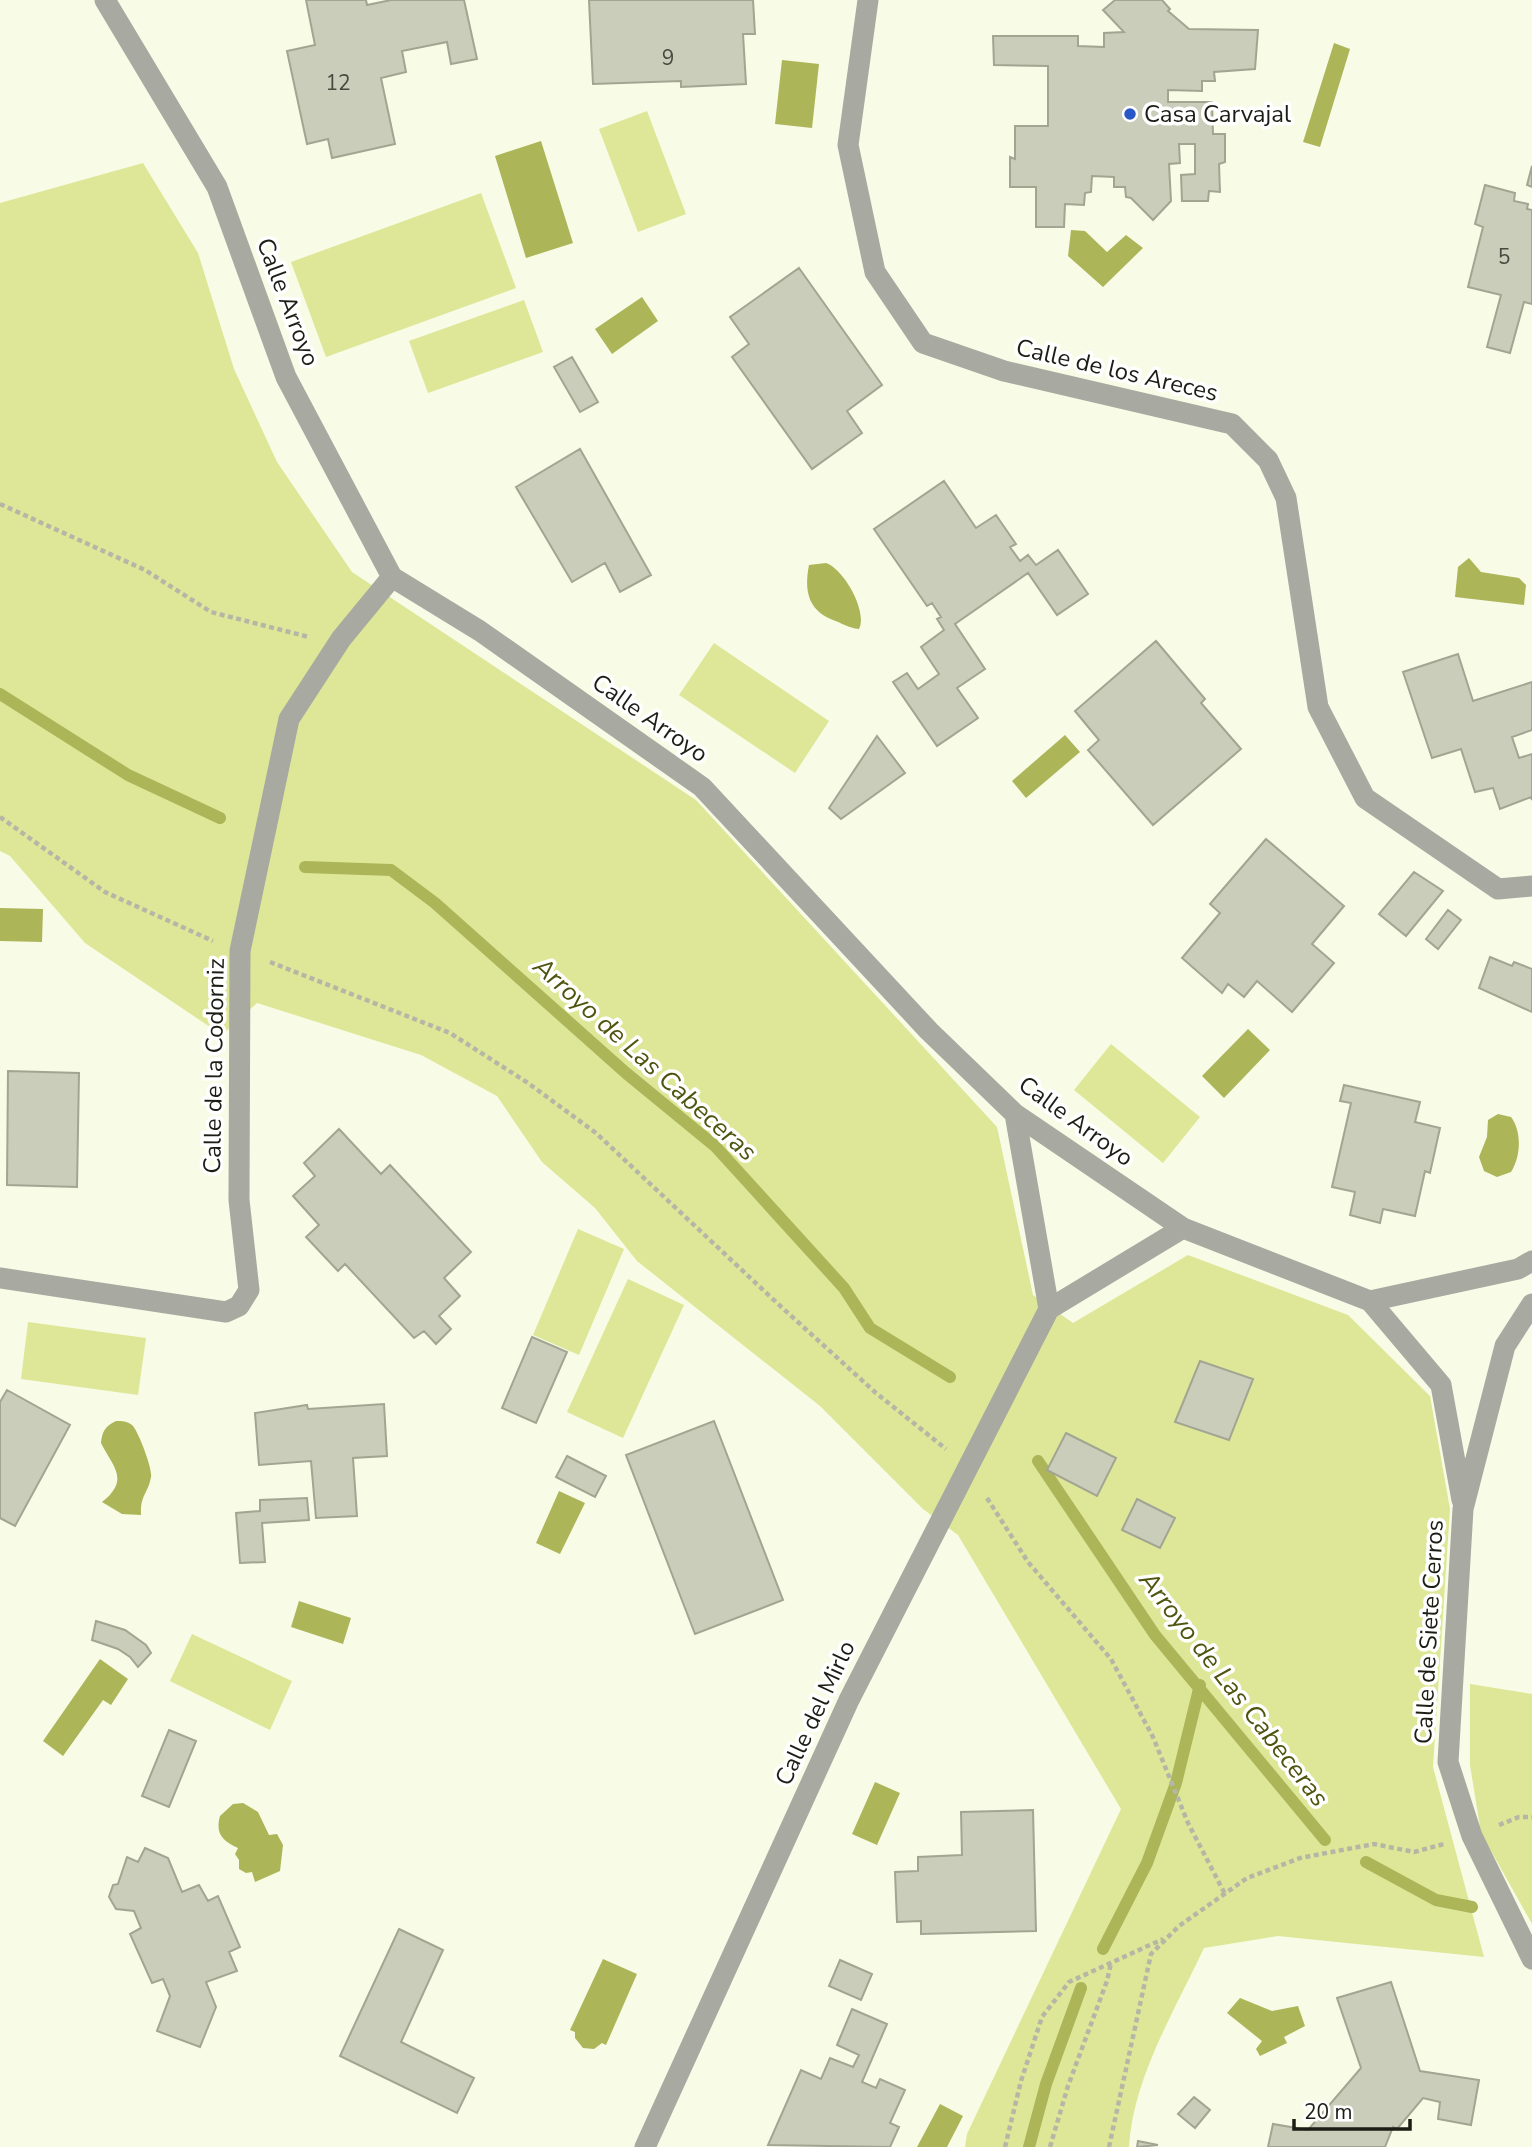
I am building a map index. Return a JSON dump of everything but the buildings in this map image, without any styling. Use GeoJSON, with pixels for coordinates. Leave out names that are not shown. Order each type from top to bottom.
{"type":"FeatureCollection","features":[{"type":"Feature","properties":{"kind":"street","name":"Calle Arroyo"},"geometry":{"type":"LineString","coordinates":[[105,0],[217,187],[286,377],[392,577],[480,631],[702,787],[929,1031],[1015,1114],[1183,1228],[1370,1301],[1441,1385],[1463,1509]]}},
{"type":"Feature","properties":{"kind":"street","name":"Calle de los Areces"},"geometry":{"type":"LineString","coordinates":[[868,0],[848,145],[875,272],[923,343],[1004,372],[1233,424],[1268,460],[1286,498],[1318,707],[1365,798],[1498,889],[1532,886]]}},
{"type":"Feature","properties":{"kind":"street","name":"Calle de la Codorniz"},"geometry":{"type":"LineString","coordinates":[[0,1278],[226,1312],[239,1306],[249,1290],[239,1200],[240,951],[289,719],[336,647],[392,577]]}},
{"type":"Feature","properties":{"kind":"street"},"geometry":{"type":"LineString","coordinates":[[1015,1114],[1049,1309],[1183,1228]]}},
{"type":"Feature","properties":{"kind":"street"},"geometry":{"type":"LineString","coordinates":[[1370,1301],[1518,1269],[1532,1261]]}},
{"type":"Feature","properties":{"kind":"street","name":"Calle de Siete Cerros"},"geometry":{"type":"LineString","coordinates":[[1532,1304],[1505,1346],[1463,1509],[1448,1762],[1472,1836],[1532,1959]]}},
{"type":"Feature","properties":{"kind":"street","name":"Calle del Mirlo"},"geometry":{"type":"LineString","coordinates":[[645,2147],[849,1700],[1049,1309]]}},
{"type":"Feature","properties":{"kind":"path"},"geometry":{"type":"LineString","coordinates":[[0,503],[145,570],[211,612],[292,632],[336,647]]}},
{"type":"Feature","properties":{"kind":"path"},"geometry":{"type":"LineString","coordinates":[[0,817],[105,892],[178,928],[450,1033],[528,1083],[597,1133],[876,1393],[968,1467],[1028,1562],[1111,1659],[1153,1737],[1188,1824],[1225,1894]]}},
{"type":"Feature","properties":{"kind":"path"},"geometry":{"type":"LineString","coordinates":[[1109,2147],[1151,1954],[1168,1936],[1247,1878],[1300,1858],[1374,1844],[1414,1852],[1472,1836],[1519,1816],[1532,1816]]}},
{"type":"Feature","properties":{"kind":"path"},"geometry":{"type":"LineString","coordinates":[[1005,2147],[1021,2081],[1042,2017],[1069,1982],[1168,1936]]}},
{"type":"Feature","properties":{"kind":"path"},"geometry":{"type":"LineString","coordinates":[[1050,2147],[1068,2086],[1108,1981],[1111,1963]]}},
{"type":"Feature","properties":{"kind":"shaded area"},"geometry":{"type":"Polygon","coordinates":[[[1334,43],[1350,49],[1320,147],[1303,142],[1334,43]]]}},
{"type":"Feature","properties":{"kind":"shaded area"},"geometry":{"type":"Polygon","coordinates":[[[782,60],[819,64],[812,128],[775,124],[782,60]]]}},
{"type":"Feature","properties":{"kind":"shaded area"},"geometry":{"type":"Polygon","coordinates":[[[647,111],[686,214],[638,232],[599,129],[647,111]]]}},
{"type":"Feature","properties":{"kind":"shaded area"},"geometry":{"type":"Polygon","coordinates":[[[541,141],[573,243],[526,258],[495,156],[541,141]]]}},
{"type":"Feature","properties":{"kind":"shaded area"},"geometry":{"type":"Polygon","coordinates":[[[143,163],[198,253],[234,369],[277,462],[352,572],[696,800],[997,1127],[1033,1295],[1073,1323],[1188,1255],[1348,1315],[1430,1396],[1450,1509],[1433,1767],[1484,1957],[1278,1936],[1204,1948],[1147,2070],[1132,2121],[1129,2147],[965,2147],[967,2134],[1121,1809],[958,1535],[923,1509],[820,1406],[637,1261],[595,1208],[542,1162],[497,1096],[421,1055],[257,1003],[222,1035],[85,943],[10,856],[0,851],[0,203],[143,163]]]}},
{"type":"Feature","properties":{"kind":"shaded area"},"geometry":{"type":"Polygon","coordinates":[[[481,193],[516,288],[326,357],[291,262],[481,193]]]}},
{"type":"Feature","properties":{"kind":"shaded area"},"geometry":{"type":"Polygon","coordinates":[[[1071,230],[1085,231],[1107,252],[1126,235],[1143,248],[1103,287],[1068,256],[1071,230]]]}},
{"type":"Feature","properties":{"kind":"shaded area"},"geometry":{"type":"Polygon","coordinates":[[[642,297],[658,321],[612,354],[595,329],[642,297]]]}},
{"type":"Feature","properties":{"kind":"shaded area"},"geometry":{"type":"Polygon","coordinates":[[[524,300],[543,352],[428,393],[409,341],[524,300]]]}},
{"type":"Feature","properties":{"kind":"shaded area"},"geometry":{"type":"Polygon","coordinates":[[[1469,558],[1481,572],[1519,578],[1526,585],[1524,605],[1455,597],[1458,567],[1469,558]]]}},
{"type":"Feature","properties":{"kind":"shaded area"},"geometry":{"type":"Polygon","coordinates":[[[826,563],[840,573],[853,592],[860,612],[859,629],[825,616],[813,605],[807,583],[809,565],[826,563]]]}},
{"type":"Feature","properties":{"kind":"shaded area"},"geometry":{"type":"Polygon","coordinates":[[[714,643],[829,721],[795,773],[679,695],[714,643]]]}},
{"type":"Feature","properties":{"kind":"shaded area"},"geometry":{"type":"Polygon","coordinates":[[[1065,735],[1080,752],[1026,798],[1012,781],[1065,735]]]}},
{"type":"Feature","properties":{"kind":"shaded area"},"geometry":{"type":"Polygon","coordinates":[[[0,908],[43,909],[42,942],[0,941],[0,908]]]}},
{"type":"Feature","properties":{"kind":"shaded area"},"geometry":{"type":"Polygon","coordinates":[[[1248,1029],[1270,1050],[1224,1098],[1202,1076],[1248,1029]]]}},
{"type":"Feature","properties":{"kind":"shaded area"},"geometry":{"type":"Polygon","coordinates":[[[1111,1044],[1200,1117],[1163,1163],[1074,1090],[1111,1044]]]}},
{"type":"Feature","properties":{"kind":"shaded area"},"geometry":{"type":"Polygon","coordinates":[[[1498,1114],[1511,1117],[1515,1123],[1519,1144],[1517,1159],[1511,1172],[1497,1177],[1484,1171],[1479,1157],[1487,1137],[1488,1120],[1498,1114]]]}},
{"type":"Feature","properties":{"kind":"shaded area"},"geometry":{"type":"Polygon","coordinates":[[[578,1229],[624,1249],[579,1355],[533,1335],[578,1229]]]}},
{"type":"Feature","properties":{"kind":"shaded area"},"geometry":{"type":"Polygon","coordinates":[[[628,1279],[684,1305],[623,1438],[567,1412],[628,1279]]]}},
{"type":"Feature","properties":{"kind":"shaded area"},"geometry":{"type":"Polygon","coordinates":[[[28,1322],[146,1338],[138,1395],[21,1379],[28,1322]]]}},
{"type":"Feature","properties":{"kind":"shaded area"},"geometry":{"type":"Polygon","coordinates":[[[116,1421],[128,1423],[135,1428],[150,1467],[151,1477],[141,1515],[122,1514],[102,1502],[111,1494],[117,1479],[114,1466],[101,1443],[102,1436],[109,1425],[116,1421]]]}},
{"type":"Feature","properties":{"kind":"shaded area"},"geometry":{"type":"Polygon","coordinates":[[[559,1491],[585,1503],[560,1554],[536,1543],[559,1491]]]}},
{"type":"Feature","properties":{"kind":"shaded area"},"geometry":{"type":"Polygon","coordinates":[[[299,1601],[351,1618],[343,1644],[291,1627],[299,1601]]]}},
{"type":"Feature","properties":{"kind":"shaded area"},"geometry":{"type":"Polygon","coordinates":[[[192,1634],[292,1681],[270,1730],[170,1681],[192,1634]]]}},
{"type":"Feature","properties":{"kind":"shaded area"},"geometry":{"type":"Polygon","coordinates":[[[100,1659],[128,1679],[111,1705],[103,1700],[63,1756],[43,1741],[100,1659]]]}},
{"type":"Feature","properties":{"kind":"shaded area"},"geometry":{"type":"Polygon","coordinates":[[[1470,1684],[1532,1694],[1532,1924],[1481,1833],[1470,1765],[1470,1684]]]}},
{"type":"Feature","properties":{"kind":"shaded area"},"geometry":{"type":"Polygon","coordinates":[[[875,1782],[900,1793],[877,1845],[852,1834],[875,1782]]]}},
{"type":"Feature","properties":{"kind":"shaded area"},"geometry":{"type":"Polygon","coordinates":[[[243,1803],[258,1812],[269,1835],[277,1834],[283,1845],[280,1871],[255,1882],[252,1872],[246,1873],[239,1869],[239,1860],[235,1854],[238,1848],[224,1840],[219,1828],[220,1816],[233,1804],[243,1803]]]}},
{"type":"Feature","properties":{"kind":"shaded area"},"geometry":{"type":"Polygon","coordinates":[[[603,1959],[637,1974],[606,2045],[602,2043],[594,2049],[583,2048],[575,2038],[575,2032],[570,2030],[603,1959]]]}},
{"type":"Feature","properties":{"kind":"shaded area"},"geometry":{"type":"Polygon","coordinates":[[[1240,1998],[1272,2011],[1298,2006],[1305,2026],[1284,2037],[1287,2043],[1260,2056],[1256,2049],[1262,2041],[1227,2013],[1240,1998]]]}},
{"type":"Feature","properties":{"kind":"shaded area"},"geometry":{"type":"Polygon","coordinates":[[[940,2104],[963,2116],[947,2147],[917,2147],[940,2104]]]}},
{"type":"Feature","properties":{"kind":"waterway","name":"Arroyo de Las Cabeceras"},"geometry":{"type":"LineString","coordinates":[[0,694],[128,775],[220,818]]}},
{"type":"Feature","properties":{"kind":"waterway","name":"Arroyo de Las Cabeceras"},"geometry":{"type":"LineString","coordinates":[[305,867],[391,870],[435,903],[626,1073],[715,1146],[844,1288],[870,1328],[950,1377]]}},
{"type":"Feature","properties":{"kind":"waterway","name":"Arroyo de Las Cabeceras"},"geometry":{"type":"LineString","coordinates":[[1038,1461],[1155,1635],[1325,1840]]}},
{"type":"Feature","properties":{"kind":"waterway"},"geometry":{"type":"LineString","coordinates":[[1103,1949],[1147,1863],[1176,1783],[1200,1685]]}},
{"type":"Feature","properties":{"kind":"waterway","name":"Arroyo de Las Cabeceras"},"geometry":{"type":"LineString","coordinates":[[1366,1862],[1436,1900],[1472,1907]]}},
{"type":"Feature","properties":{"kind":"waterway"},"geometry":{"type":"LineString","coordinates":[[1029,2147],[1046,2084],[1081,1988]]}},
{"type":"Feature","properties":{"kind":"place","name":"Casa Carvajal"},"geometry":{"type":"Point","coordinates":[1130,114]}}]}
